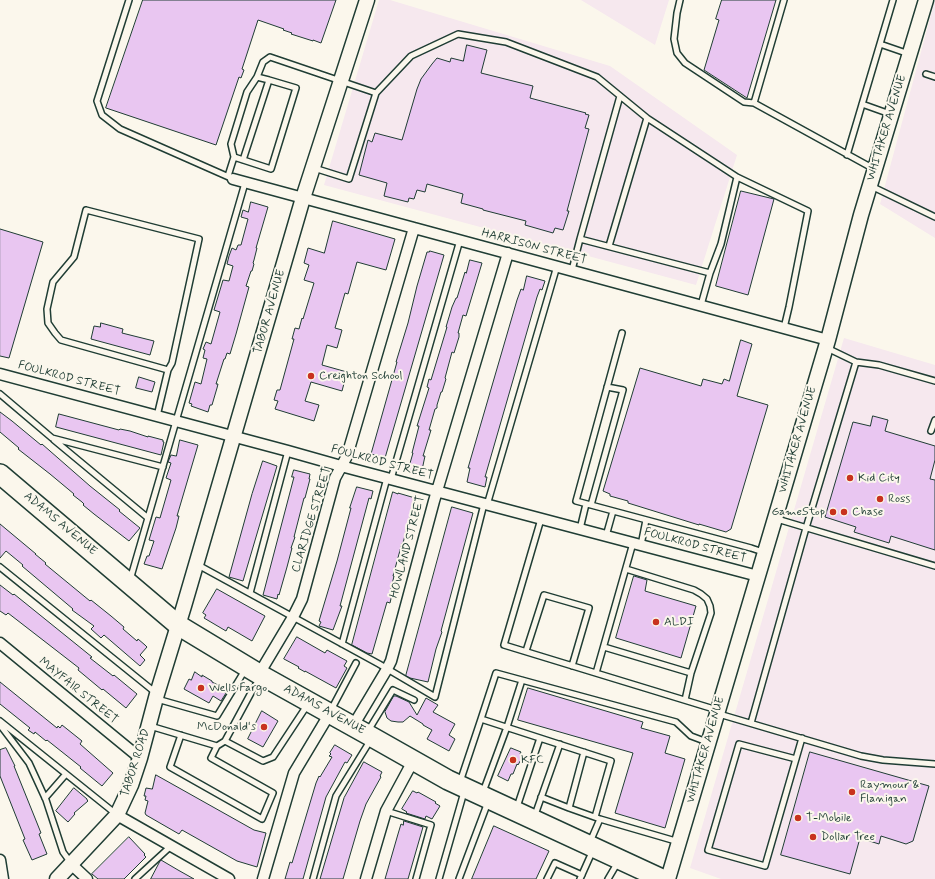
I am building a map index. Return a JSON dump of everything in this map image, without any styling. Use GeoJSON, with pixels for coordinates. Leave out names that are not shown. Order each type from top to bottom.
{"type":"FeatureCollection","features":[{"type":"Feature","properties":{"kind":"highway","name":"ADAMS AVENUE"},"geometry":{"type":"LineString","coordinates":[[0,474],[178,625],[256,672],[474,793],[662,879]]}},
{"type":"Feature","properties":{"kind":"street","name":"TABOR AVENUE"},"geometry":{"type":"LineString","coordinates":[[178,625],[303,198],[367,0]]}},
{"type":"Feature","properties":{"kind":"street","name":"WHITAKER AVENUE"},"geometry":{"type":"LineString","coordinates":[[668,879],[827,343],[861,215],[926,0]]}},
{"type":"Feature","properties":{"kind":"street","name":"HARRISON STREET"},"geometry":{"type":"LineString","coordinates":[[231,178],[702,305],[784,328],[827,343]]}},
{"type":"Feature","properties":{"kind":"street","name":"CLARIDGE STREET"},"geometry":{"type":"LineString","coordinates":[[256,672],[293,617],[302,599],[335,478],[347,456],[414,228]]}},
{"type":"Feature","properties":{"kind":"street","name":"HOWLAND STREET"},"geometry":{"type":"LineString","coordinates":[[364,732],[391,661],[437,492],[508,253]]}},
{"type":"Feature","properties":{"kind":"street","name":"FOULKROD STREET"},"geometry":{"type":"LineString","coordinates":[[0,374],[437,492],[758,576]]}},
{"type":"Feature","properties":{"kind":"street","name":"TABOR ROAD"},"geometry":{"type":"LineString","coordinates":[[56,879],[117,815],[131,785],[140,758],[156,696],[178,625]]}},
{"type":"Feature","properties":{"kind":"street","name":"MAYFAIR STREET"},"geometry":{"type":"LineString","coordinates":[[0,644],[140,758]]}},
{"type":"Feature","properties":{"kind":"street"},"geometry":{"type":"LineString","coordinates":[[263,879],[294,773],[330,713]]}},
{"type":"Feature","properties":{"kind":"street"},"geometry":{"type":"LineString","coordinates":[[366,879],[386,811],[413,760]]}},
{"type":"Feature","properties":{"kind":"street"},"geometry":{"type":"LineString","coordinates":[[117,815],[229,879]]}},
{"type":"Feature","properties":{"kind":"street"},"geometry":{"type":"LineString","coordinates":[[0,860],[3,879]]}},
{"type":"Feature","properties":{"kind":"street"},"geometry":{"type":"LineString","coordinates":[[71,864],[87,879]]}},
{"type":"Feature","properties":{"kind":"lane"},"geometry":{"type":"LineString","coordinates":[[129,0],[97,100],[102,115],[120,129],[231,178],[234,157],[231,144],[247,92],[257,77],[263,62],[270,57],[376,93]]}},
{"type":"Feature","properties":{"kind":"lane"},"geometry":{"type":"LineString","coordinates":[[680,0],[674,39],[677,52],[685,63],[744,102],[754,103],[875,170]]}},
{"type":"Feature","properties":{"kind":"lane"},"geometry":{"type":"LineString","coordinates":[[754,103],[784,0]]}},
{"type":"Feature","properties":{"kind":"lane"},"geometry":{"type":"LineString","coordinates":[[848,155],[893,0]]}},
{"type":"Feature","properties":{"kind":"lane"},"geometry":{"type":"LineString","coordinates":[[313,168],[349,178],[376,93],[411,56],[458,34],[506,42],[597,78],[647,118],[737,177],[808,211],[784,328]]}},
{"type":"Feature","properties":{"kind":"lane"},"geometry":{"type":"LineString","coordinates":[[880,44],[910,54]]}},
{"type":"Feature","properties":{"kind":"lane"},"geometry":{"type":"LineString","coordinates":[[926,74],[935,77]]}},
{"type":"Feature","properties":{"kind":"lane"},"geometry":{"type":"LineString","coordinates":[[234,157],[272,169],[296,88],[257,77]]}},
{"type":"Feature","properties":{"kind":"lane"},"geometry":{"type":"LineString","coordinates":[[243,160],[269,80]]}},
{"type":"Feature","properties":{"kind":"lane"},"geometry":{"type":"LineString","coordinates":[[572,270],[620,96]]}},
{"type":"Feature","properties":{"kind":"lane"},"geometry":{"type":"LineString","coordinates":[[862,104],[892,114]]}},
{"type":"Feature","properties":{"kind":"lane"},"geometry":{"type":"LineString","coordinates":[[609,246],[647,118]]}},
{"type":"Feature","properties":{"kind":"lane"},"geometry":{"type":"LineString","coordinates":[[702,305],[710,273],[721,244],[737,177]]}},
{"type":"Feature","properties":{"kind":"lane"},"geometry":{"type":"LineString","coordinates":[[129,583],[245,183]]}},
{"type":"Feature","properties":{"kind":"lane"},"geometry":{"type":"LineString","coordinates":[[870,186],[935,217]]}},
{"type":"Feature","properties":{"kind":"lane"},"geometry":{"type":"LineString","coordinates":[[156,416],[168,370],[172,363],[199,239],[86,210],[74,258],[53,282],[47,309],[48,323],[61,340],[168,370]]}},
{"type":"Feature","properties":{"kind":"lane"},"geometry":{"type":"LineString","coordinates":[[342,644],[389,478],[460,240]]}},
{"type":"Feature","properties":{"kind":"lane"},"geometry":{"type":"LineString","coordinates":[[580,240],[609,246],[710,273]]}},
{"type":"Feature","properties":{"kind":"lane"},"geometry":{"type":"LineString","coordinates":[[196,564],[387,669],[435,698],[486,505],[557,266]]}},
{"type":"Feature","properties":{"kind":"lane"},"geometry":{"type":"LineString","coordinates":[[622,333],[576,501],[765,552]]}},
{"type":"Feature","properties":{"kind":"lane"},"geometry":{"type":"LineString","coordinates":[[827,343],[856,362],[879,365],[935,382]]}},
{"type":"Feature","properties":{"kind":"lane"},"geometry":{"type":"LineString","coordinates":[[751,723],[806,528],[856,362]]}},
{"type":"Feature","properties":{"kind":"lane"},"geometry":{"type":"LineString","coordinates":[[580,529],[589,505],[623,390],[607,387]]}},
{"type":"Feature","properties":{"kind":"lane"},"geometry":{"type":"LineString","coordinates":[[0,394],[148,518]]}},
{"type":"Feature","properties":{"kind":"lane"},"geometry":{"type":"LineString","coordinates":[[931,431],[935,420]]}},
{"type":"Feature","properties":{"kind":"lane"},"geometry":{"type":"LineString","coordinates":[[52,438],[163,467]]}},
{"type":"Feature","properties":{"kind":"lane"},"geometry":{"type":"LineString","coordinates":[[250,593],[288,451]]}},
{"type":"Feature","properties":{"kind":"lane"},"geometry":{"type":"LineString","coordinates":[[606,536],[613,511]]}},
{"type":"Feature","properties":{"kind":"lane"},"geometry":{"type":"LineString","coordinates":[[775,518],[935,566]]}},
{"type":"Feature","properties":{"kind":"lane"},"geometry":{"type":"LineString","coordinates":[[541,519],[504,644],[685,700],[751,723],[861,756],[883,760],[935,764]]}},
{"type":"Feature","properties":{"kind":"lane"},"geometry":{"type":"LineString","coordinates":[[596,673],[626,569],[646,520]]}},
{"type":"Feature","properties":{"kind":"lane"},"geometry":{"type":"LineString","coordinates":[[0,567],[156,696],[217,716],[256,672]]}},
{"type":"Feature","properties":{"kind":"lane"},"geometry":{"type":"LineString","coordinates":[[626,569],[686,586],[698,592],[707,599],[711,612],[691,673],[685,700]]}},
{"type":"Feature","properties":{"kind":"lane"},"geometry":{"type":"LineString","coordinates":[[526,651],[544,595],[589,608],[572,666]]}},
{"type":"Feature","properties":{"kind":"lane"},"geometry":{"type":"LineString","coordinates":[[604,647],[691,673]]}},
{"type":"Feature","properties":{"kind":"lane"},"geometry":{"type":"LineString","coordinates":[[330,713],[356,663]]}},
{"type":"Feature","properties":{"kind":"lane"},"geometry":{"type":"LineString","coordinates":[[181,735],[170,767],[262,819],[274,793],[211,758],[217,746],[225,741],[252,691],[256,672]]}},
{"type":"Feature","properties":{"kind":"lane"},"geometry":{"type":"LineString","coordinates":[[458,879],[474,793],[481,719],[496,673],[676,722],[691,736],[708,742]]}},
{"type":"Feature","properties":{"kind":"lane"},"geometry":{"type":"LineString","coordinates":[[439,879],[474,793],[507,727],[522,680]]}},
{"type":"Feature","properties":{"kind":"lane"},"geometry":{"type":"LineString","coordinates":[[312,879],[336,796],[364,732],[393,690],[414,700]]}},
{"type":"Feature","properties":{"kind":"lane"},"geometry":{"type":"LineString","coordinates":[[225,741],[263,761],[273,757],[310,702]]}},
{"type":"Feature","properties":{"kind":"lane"},"geometry":{"type":"LineString","coordinates":[[481,719],[611,761],[591,847],[581,877],[554,863],[547,879]]}},
{"type":"Feature","properties":{"kind":"lane"},"geometry":{"type":"LineString","coordinates":[[0,721],[117,815]]}},
{"type":"Feature","properties":{"kind":"lane"},"geometry":{"type":"LineString","coordinates":[[0,724],[29,763],[45,798],[63,852],[71,864]]}},
{"type":"Feature","properties":{"kind":"lane"},"geometry":{"type":"LineString","coordinates":[[149,726],[217,746]]}},
{"type":"Feature","properties":{"kind":"lane"},"geometry":{"type":"LineString","coordinates":[[515,812],[540,738]]}},
{"type":"Feature","properties":{"kind":"lane"},"geometry":{"type":"LineString","coordinates":[[796,759],[739,744],[708,850],[765,866],[796,759],[802,738]]}},
{"type":"Feature","properties":{"kind":"lane"},"geometry":{"type":"LineString","coordinates":[[533,820],[560,744]]}},
{"type":"Feature","properties":{"kind":"lane"},"geometry":{"type":"LineString","coordinates":[[569,808],[584,752]]}},
{"type":"Feature","properties":{"kind":"lane"},"geometry":{"type":"LineString","coordinates":[[45,798],[66,774]]}},
{"type":"Feature","properties":{"kind":"lane"},"geometry":{"type":"LineString","coordinates":[[541,797],[597,818],[679,842]]}},
{"type":"Feature","properties":{"kind":"lane"},"geometry":{"type":"LineString","coordinates":[[386,811],[431,825],[416,879]]}},
{"type":"Feature","properties":{"kind":"lane"},"geometry":{"type":"LineString","coordinates":[[136,879],[171,846]]}},
{"type":"Feature","properties":{"kind":"lane"},"geometry":{"type":"LineString","coordinates":[[610,879],[620,860]]}},
{"type":"Feature","properties":{"kind":"shaded area"},"geometry":{"type":"Polygon","coordinates":[[[379,0],[390,0],[610,66],[737,155],[696,285],[324,185],[379,0]]]}},
{"type":"Feature","properties":{"kind":"shaded area"},"geometry":{"type":"Polygon","coordinates":[[[581,0],[669,0],[655,45],[581,0]]]}},
{"type":"Feature","properties":{"kind":"shaded area"},"geometry":{"type":"Polygon","coordinates":[[[935,0],[935,238],[880,204],[935,0]]]}},
{"type":"Feature","properties":{"kind":"shaded area"},"geometry":{"type":"Polygon","coordinates":[[[844,338],[935,365],[935,879],[721,879],[690,868],[844,338]]]}},
{"type":"Feature","properties":{"kind":"building"},"geometry":{"type":"Polygon","coordinates":[[[143,0],[336,0],[321,43],[291,34],[292,33],[283,30],[284,29],[258,20],[242,69],[244,70],[241,78],[239,77],[216,145],[106,108],[143,0]]]}},
{"type":"Feature","properties":{"kind":"building"},"geometry":{"type":"Polygon","coordinates":[[[722,0],[776,0],[747,98],[704,70],[719,20],[716,19],[722,0]]]}},
{"type":"Feature","properties":{"kind":"building"},"geometry":{"type":"Polygon","coordinates":[[[467,45],[487,50],[481,73],[533,86],[530,98],[589,115],[585,128],[589,129],[563,230],[555,228],[553,233],[525,225],[526,221],[461,203],[463,194],[427,184],[425,192],[417,190],[414,199],[409,198],[408,202],[384,196],[387,183],[359,175],[368,140],[372,142],[375,133],[402,140],[421,79],[437,58],[450,62],[451,58],[463,61],[467,45]]]}},
{"type":"Feature","properties":{"kind":"building"},"geometry":{"type":"Polygon","coordinates":[[[741,191],[774,199],[748,295],[716,286],[741,191]]]}},
{"type":"Feature","properties":{"kind":"building"},"geometry":{"type":"Polygon","coordinates":[[[251,202],[268,207],[256,248],[254,264],[246,286],[249,287],[236,334],[230,354],[227,353],[224,359],[216,384],[218,384],[212,405],[210,405],[208,412],[191,406],[192,404],[189,403],[195,382],[201,384],[207,359],[203,358],[205,350],[203,349],[206,342],[211,344],[220,312],[214,310],[223,280],[229,281],[233,266],[227,264],[229,256],[232,248],[236,250],[238,245],[241,245],[248,219],[241,217],[243,210],[248,212],[251,202]]]}},
{"type":"Feature","properties":{"kind":"building"},"geometry":{"type":"Polygon","coordinates":[[[333,221],[395,239],[386,270],[357,262],[348,294],[345,293],[335,328],[342,330],[337,348],[327,345],[322,365],[347,372],[342,391],[311,382],[305,401],[319,405],[314,421],[275,409],[278,401],[274,400],[277,390],[280,390],[294,339],[292,339],[295,328],[299,329],[314,283],[304,280],[309,265],[304,263],[308,248],[324,253],[333,221]]]}},
{"type":"Feature","properties":{"kind":"building"},"geometry":{"type":"Polygon","coordinates":[[[0,229],[43,242],[9,358],[0,356],[0,229]]]}},
{"type":"Feature","properties":{"kind":"building"},"geometry":{"type":"Polygon","coordinates":[[[430,251],[444,255],[385,458],[371,454],[417,286],[427,252],[430,251]]]}},
{"type":"Feature","properties":{"kind":"building"},"geometry":{"type":"Polygon","coordinates":[[[470,260],[482,263],[466,316],[463,315],[458,333],[459,337],[454,353],[452,352],[446,379],[437,408],[435,409],[429,430],[431,430],[423,456],[425,456],[422,470],[418,469],[417,473],[408,470],[419,426],[417,426],[429,388],[427,387],[429,379],[431,380],[452,307],[457,298],[470,260]]]}},
{"type":"Feature","properties":{"kind":"building"},"geometry":{"type":"Polygon","coordinates":[[[527,276],[545,281],[542,290],[540,289],[537,297],[485,477],[487,477],[485,487],[467,482],[470,468],[468,468],[517,300],[521,289],[523,290],[527,276]]]}},
{"type":"Feature","properties":{"kind":"building"},"geometry":{"type":"Polygon","coordinates":[[[101,323],[123,329],[122,333],[154,341],[150,355],[91,339],[94,326],[100,327],[101,323]]]}},
{"type":"Feature","properties":{"kind":"building"},"geometry":{"type":"Polygon","coordinates":[[[741,340],[752,344],[737,396],[768,405],[731,529],[726,532],[699,525],[628,503],[628,501],[610,496],[610,494],[603,491],[640,368],[701,386],[703,379],[722,384],[724,379],[729,381],[741,340]]]}},
{"type":"Feature","properties":{"kind":"building"},"geometry":{"type":"Polygon","coordinates":[[[139,377],[155,382],[152,392],[136,388],[139,377]]]}},
{"type":"Feature","properties":{"kind":"building"},"geometry":{"type":"Polygon","coordinates":[[[0,412],[41,445],[42,444],[140,528],[129,541],[83,505],[84,504],[82,502],[73,495],[74,494],[18,449],[19,448],[0,432],[0,412]]]}},
{"type":"Feature","properties":{"kind":"building"},"geometry":{"type":"Polygon","coordinates":[[[59,414],[163,440],[164,442],[161,455],[56,427],[59,414]]]}},
{"type":"Feature","properties":{"kind":"building"},"geometry":{"type":"Polygon","coordinates":[[[873,416],[888,420],[885,431],[935,446],[935,460],[930,479],[935,480],[935,550],[891,536],[889,543],[854,532],[856,527],[825,517],[853,422],[870,426],[873,416]]]}},
{"type":"Feature","properties":{"kind":"building"},"geometry":{"type":"Polygon","coordinates":[[[180,440],[198,445],[177,516],[179,516],[176,528],[162,569],[144,564],[147,556],[149,556],[154,541],[149,540],[156,517],[160,518],[171,480],[166,478],[171,463],[168,462],[171,455],[176,456],[180,440]]]}},
{"type":"Feature","properties":{"kind":"building"},"geometry":{"type":"Polygon","coordinates":[[[263,461],[277,466],[243,581],[229,577],[252,494],[263,461]]]}},
{"type":"Feature","properties":{"kind":"building"},"geometry":{"type":"Polygon","coordinates":[[[294,470],[310,474],[310,479],[277,599],[263,595],[294,477],[292,477],[294,470]]]}},
{"type":"Feature","properties":{"kind":"building"},"geometry":{"type":"Polygon","coordinates":[[[357,487],[373,491],[371,499],[369,498],[340,606],[342,606],[333,630],[319,626],[321,622],[319,621],[357,487]]]}},
{"type":"Feature","properties":{"kind":"building"},"geometry":{"type":"Polygon","coordinates":[[[393,492],[415,498],[393,576],[391,589],[393,590],[390,603],[387,602],[372,654],[352,645],[393,492]]]}},
{"type":"Feature","properties":{"kind":"building"},"geometry":{"type":"Polygon","coordinates":[[[452,507],[473,513],[428,682],[406,676],[452,507]]]}},
{"type":"Feature","properties":{"kind":"building"},"geometry":{"type":"Polygon","coordinates":[[[0,524],[36,554],[46,563],[45,564],[124,627],[123,629],[137,641],[138,639],[147,647],[140,655],[145,660],[140,666],[104,635],[101,638],[91,629],[94,626],[72,610],[73,609],[6,551],[0,558],[0,524]]]}},
{"type":"Feature","properties":{"kind":"building","name":"ALDI"},"geometry":{"type":"Polygon","coordinates":[[[634,576],[647,580],[645,591],[696,606],[681,658],[616,638],[634,576]]]}},
{"type":"Feature","properties":{"kind":"building"},"geometry":{"type":"Polygon","coordinates":[[[0,585],[13,595],[14,594],[92,657],[90,658],[137,694],[126,708],[78,670],[79,668],[8,613],[6,615],[0,611],[0,585]]]}},
{"type":"Feature","properties":{"kind":"building"},"geometry":{"type":"Polygon","coordinates":[[[217,589],[265,616],[252,641],[228,627],[226,631],[204,618],[206,615],[203,613],[217,589]]]}},
{"type":"Feature","properties":{"kind":"building"},"geometry":{"type":"Polygon","coordinates":[[[297,637],[325,653],[327,650],[347,661],[344,666],[347,668],[336,688],[284,659],[297,637]]]}},
{"type":"Feature","properties":{"kind":"building","name":"Wells Fargo"},"geometry":{"type":"Polygon","coordinates":[[[195,672],[218,685],[218,687],[226,693],[221,701],[213,696],[209,703],[184,689],[189,679],[191,680],[195,672]]]}},
{"type":"Feature","properties":{"kind":"building"},"geometry":{"type":"Polygon","coordinates":[[[0,682],[57,728],[58,726],[60,728],[62,725],[82,741],[80,744],[113,773],[102,786],[47,740],[46,741],[35,732],[34,734],[28,730],[30,728],[0,704],[0,682]]]}},
{"type":"Feature","properties":{"kind":"building"},"geometry":{"type":"Polygon","coordinates":[[[528,688],[643,722],[641,728],[670,736],[665,753],[685,759],[665,828],[615,813],[633,753],[518,720],[528,688]]]}},
{"type":"Feature","properties":{"kind":"building"},"geometry":{"type":"Polygon","coordinates":[[[394,696],[409,702],[417,715],[426,698],[438,705],[433,712],[455,724],[449,735],[455,739],[449,751],[427,739],[432,730],[410,716],[403,722],[391,721],[387,718],[385,712],[394,696]]]}},
{"type":"Feature","properties":{"kind":"building","name":"McDonald's"},"geometry":{"type":"Polygon","coordinates":[[[262,711],[278,721],[263,747],[248,739],[262,711]]]}},
{"type":"Feature","properties":{"kind":"building"},"geometry":{"type":"Polygon","coordinates":[[[335,745],[352,755],[347,763],[345,762],[326,797],[303,879],[285,879],[290,862],[292,863],[316,783],[332,757],[329,756],[335,745]]]}},
{"type":"Feature","properties":{"kind":"building"},"geometry":{"type":"Polygon","coordinates":[[[6,748],[15,766],[41,833],[39,834],[47,854],[32,860],[23,840],[25,839],[0,776],[0,750],[6,748]]]}},
{"type":"Feature","properties":{"kind":"building","name":"KFC"},"geometry":{"type":"Polygon","coordinates":[[[511,748],[521,752],[520,754],[523,756],[508,781],[498,776],[511,748]]]}},
{"type":"Feature","properties":{"kind":"building"},"geometry":{"type":"Polygon","coordinates":[[[810,752],[929,786],[913,841],[906,844],[881,836],[879,844],[860,838],[850,874],[781,855],[810,752]]]}},
{"type":"Feature","properties":{"kind":"building"},"geometry":{"type":"Polygon","coordinates":[[[364,762],[382,772],[381,777],[366,804],[343,879],[320,879],[344,798],[364,762]]]}},
{"type":"Feature","properties":{"kind":"building"},"geometry":{"type":"Polygon","coordinates":[[[156,775],[254,830],[266,833],[257,867],[237,861],[182,830],[179,834],[146,815],[145,813],[148,801],[145,800],[146,796],[144,796],[146,788],[152,789],[156,775]]]}},
{"type":"Feature","properties":{"kind":"building"},"geometry":{"type":"Polygon","coordinates":[[[74,788],[88,801],[74,813],[75,814],[68,822],[56,811],[74,788]]]}},
{"type":"Feature","properties":{"kind":"building"},"geometry":{"type":"Polygon","coordinates":[[[413,791],[418,792],[436,802],[435,803],[440,806],[432,819],[426,816],[425,819],[406,813],[407,812],[402,809],[413,791]]]}},
{"type":"Feature","properties":{"kind":"building"},"geometry":{"type":"Polygon","coordinates":[[[404,821],[423,827],[408,879],[385,879],[401,824],[403,825],[404,821]]]}},
{"type":"Feature","properties":{"kind":"building"},"geometry":{"type":"Polygon","coordinates":[[[494,826],[549,851],[536,879],[472,879],[494,826]]]}},
{"type":"Feature","properties":{"kind":"building"},"geometry":{"type":"Polygon","coordinates":[[[129,837],[146,857],[124,879],[98,879],[92,874],[129,837]]]}},
{"type":"Feature","properties":{"kind":"building"},"geometry":{"type":"Polygon","coordinates":[[[161,860],[178,870],[194,879],[151,879],[161,860]]]}},
{"type":"Feature","properties":{"kind":"place","name":"Creighton School"},"geometry":{"type":"Point","coordinates":[311,376]}},
{"type":"Feature","properties":{"kind":"place","name":"Kid City"},"geometry":{"type":"Point","coordinates":[850,478]}},
{"type":"Feature","properties":{"kind":"place","name":"Ross"},"geometry":{"type":"Point","coordinates":[880,499]}},
{"type":"Feature","properties":{"kind":"place","name":"GameStop"},"geometry":{"type":"Point","coordinates":[833,512]}},
{"type":"Feature","properties":{"kind":"place","name":"Chase"},"geometry":{"type":"Point","coordinates":[844,512]}},
{"type":"Feature","properties":{"kind":"place","name":"ALDI"},"geometry":{"type":"Point","coordinates":[656,622]}},
{"type":"Feature","properties":{"kind":"place","name":"Wells Fargo"},"geometry":{"type":"Point","coordinates":[201,688]}},
{"type":"Feature","properties":{"kind":"place","name":"McDonald's"},"geometry":{"type":"Point","coordinates":[264,727]}},
{"type":"Feature","properties":{"kind":"place","name":"KFC"},"geometry":{"type":"Point","coordinates":[513,760]}},
{"type":"Feature","properties":{"kind":"place","name":"Raymour & Flanigan"},"geometry":{"type":"Point","coordinates":[852,792]}},
{"type":"Feature","properties":{"kind":"place","name":"T-Mobile"},"geometry":{"type":"Point","coordinates":[798,818]}},
{"type":"Feature","properties":{"kind":"place","name":"Dollar Tree"},"geometry":{"type":"Point","coordinates":[813,837]}}]}
